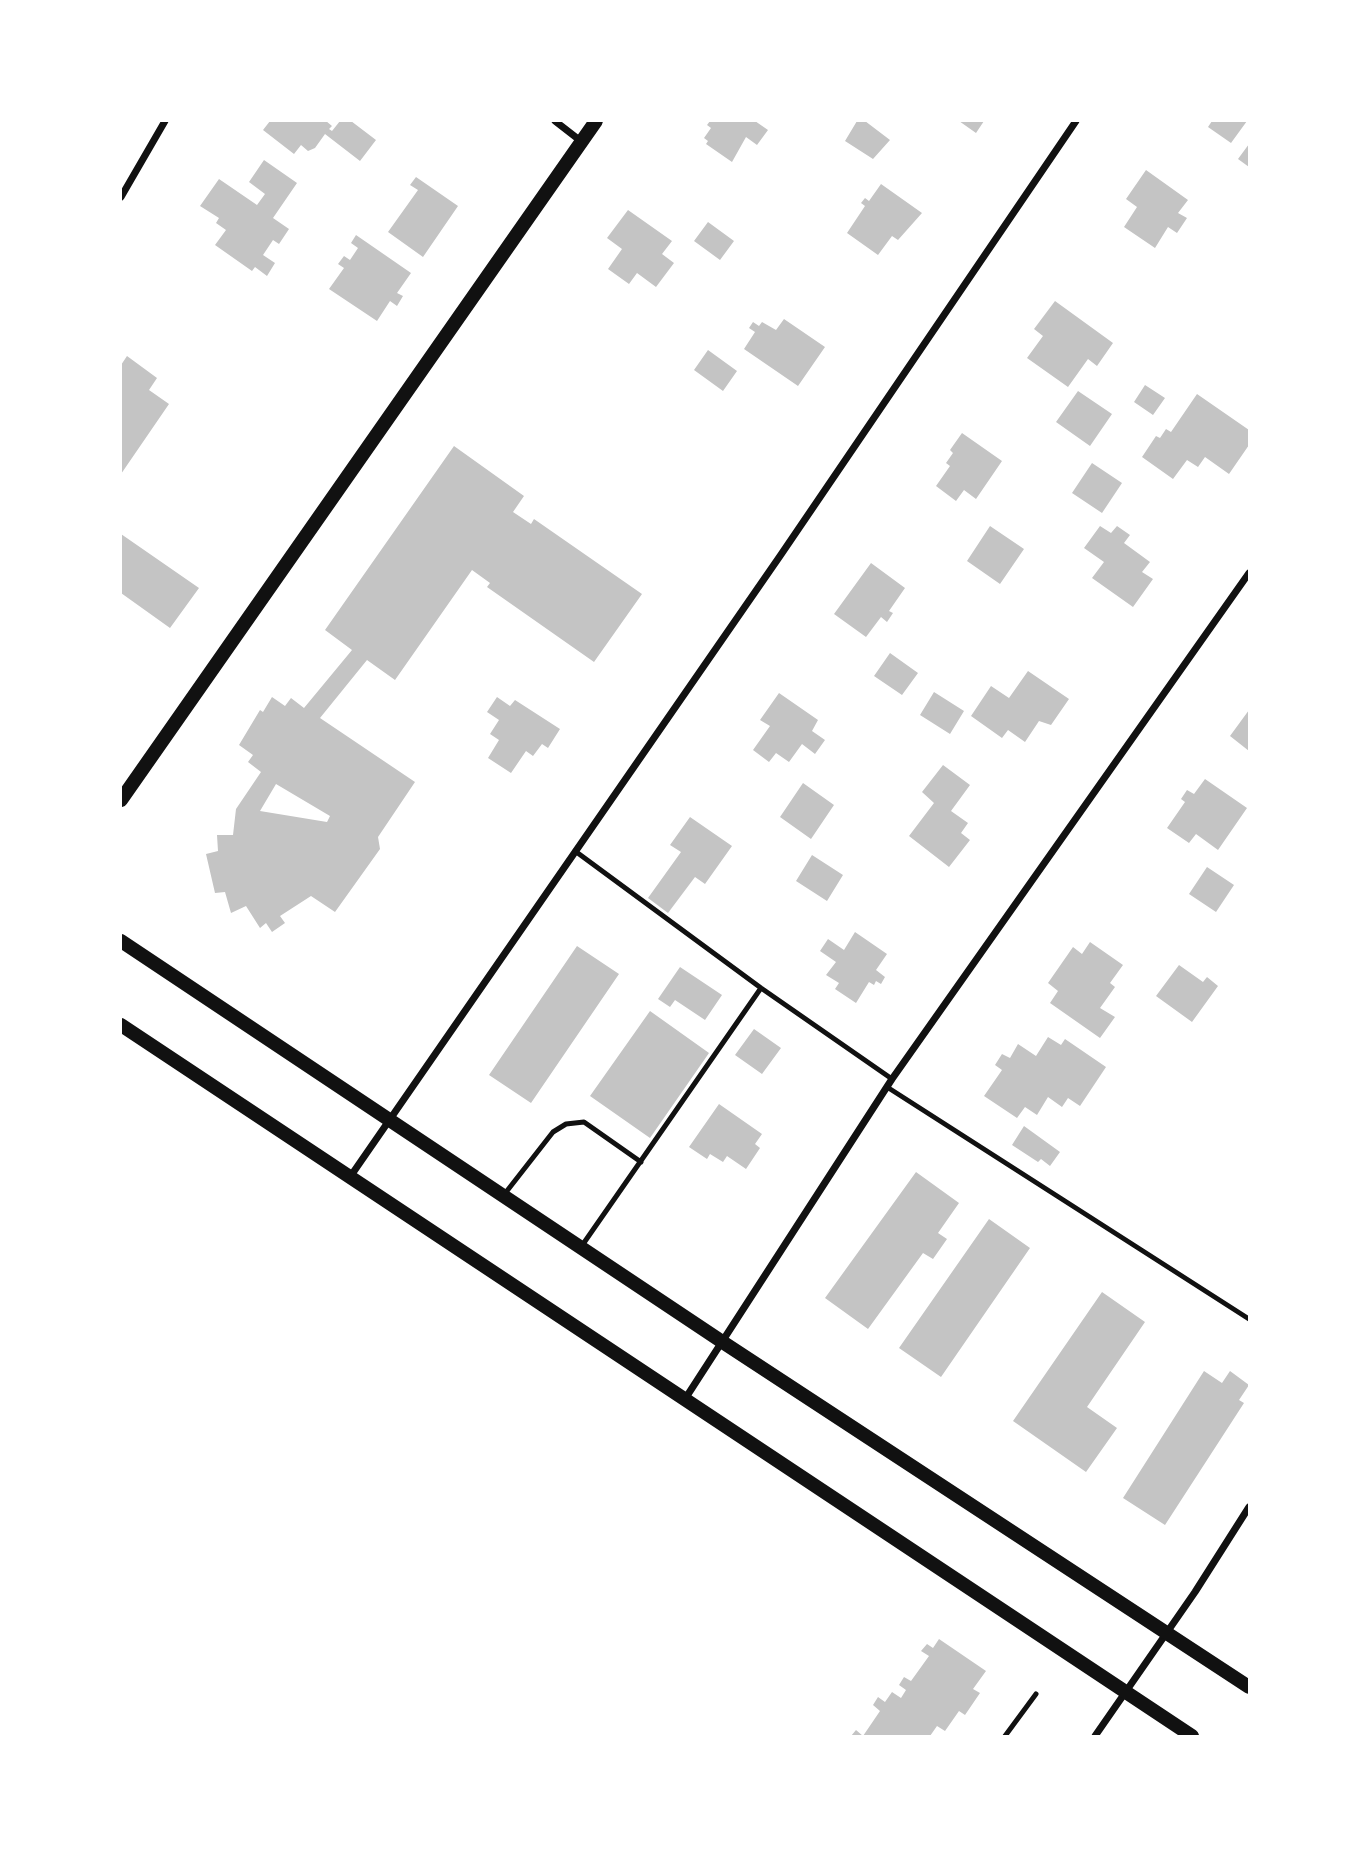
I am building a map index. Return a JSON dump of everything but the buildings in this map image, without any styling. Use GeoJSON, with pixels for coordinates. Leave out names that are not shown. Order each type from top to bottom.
{"type":"FeatureCollection","features":[{"type":"Feature","properties":{"kind":"main road"},"geometry":{"type":"LineString","coordinates":[[121,800],[596,121]]}},
{"type":"Feature","properties":{"kind":"main road"},"geometry":{"type":"LineString","coordinates":[[121,941],[724,1343],[1249,1687]]}},
{"type":"Feature","properties":{"kind":"main road"},"geometry":{"type":"LineString","coordinates":[[121,1025],[1192,1736]]}},
{"type":"Feature","properties":{"kind":"street"},"geometry":{"type":"LineString","coordinates":[[121,197],[165,121]]}},
{"type":"Feature","properties":{"kind":"street"},"geometry":{"type":"LineString","coordinates":[[555,121],[582,142]]}},
{"type":"Feature","properties":{"kind":"street"},"geometry":{"type":"LineString","coordinates":[[350,1177],[1076,121]]}},
{"type":"Feature","properties":{"kind":"street"},"geometry":{"type":"LineString","coordinates":[[685,1399],[724,1343],[892,1079],[1249,573]]}},
{"type":"Feature","properties":{"kind":"street"},"geometry":{"type":"LineString","coordinates":[[1095,1736],[1249,1507]]}},
{"type":"Feature","properties":{"kind":"lane"},"geometry":{"type":"LineString","coordinates":[[575,850],[761,988],[892,1079]]}},
{"type":"Feature","properties":{"kind":"lane"},"geometry":{"type":"LineString","coordinates":[[581,1247],[761,988]]}},
{"type":"Feature","properties":{"kind":"lane"},"geometry":{"type":"LineString","coordinates":[[887,1087],[1249,1319]]}},
{"type":"Feature","properties":{"kind":"lane"},"geometry":{"type":"LineString","coordinates":[[503,1196],[553,1132],[566,1124],[584,1122],[641,1162]]}},
{"type":"Feature","properties":{"kind":"lane"},"geometry":{"type":"LineString","coordinates":[[1005,1736],[1036,1693]]}}]}
